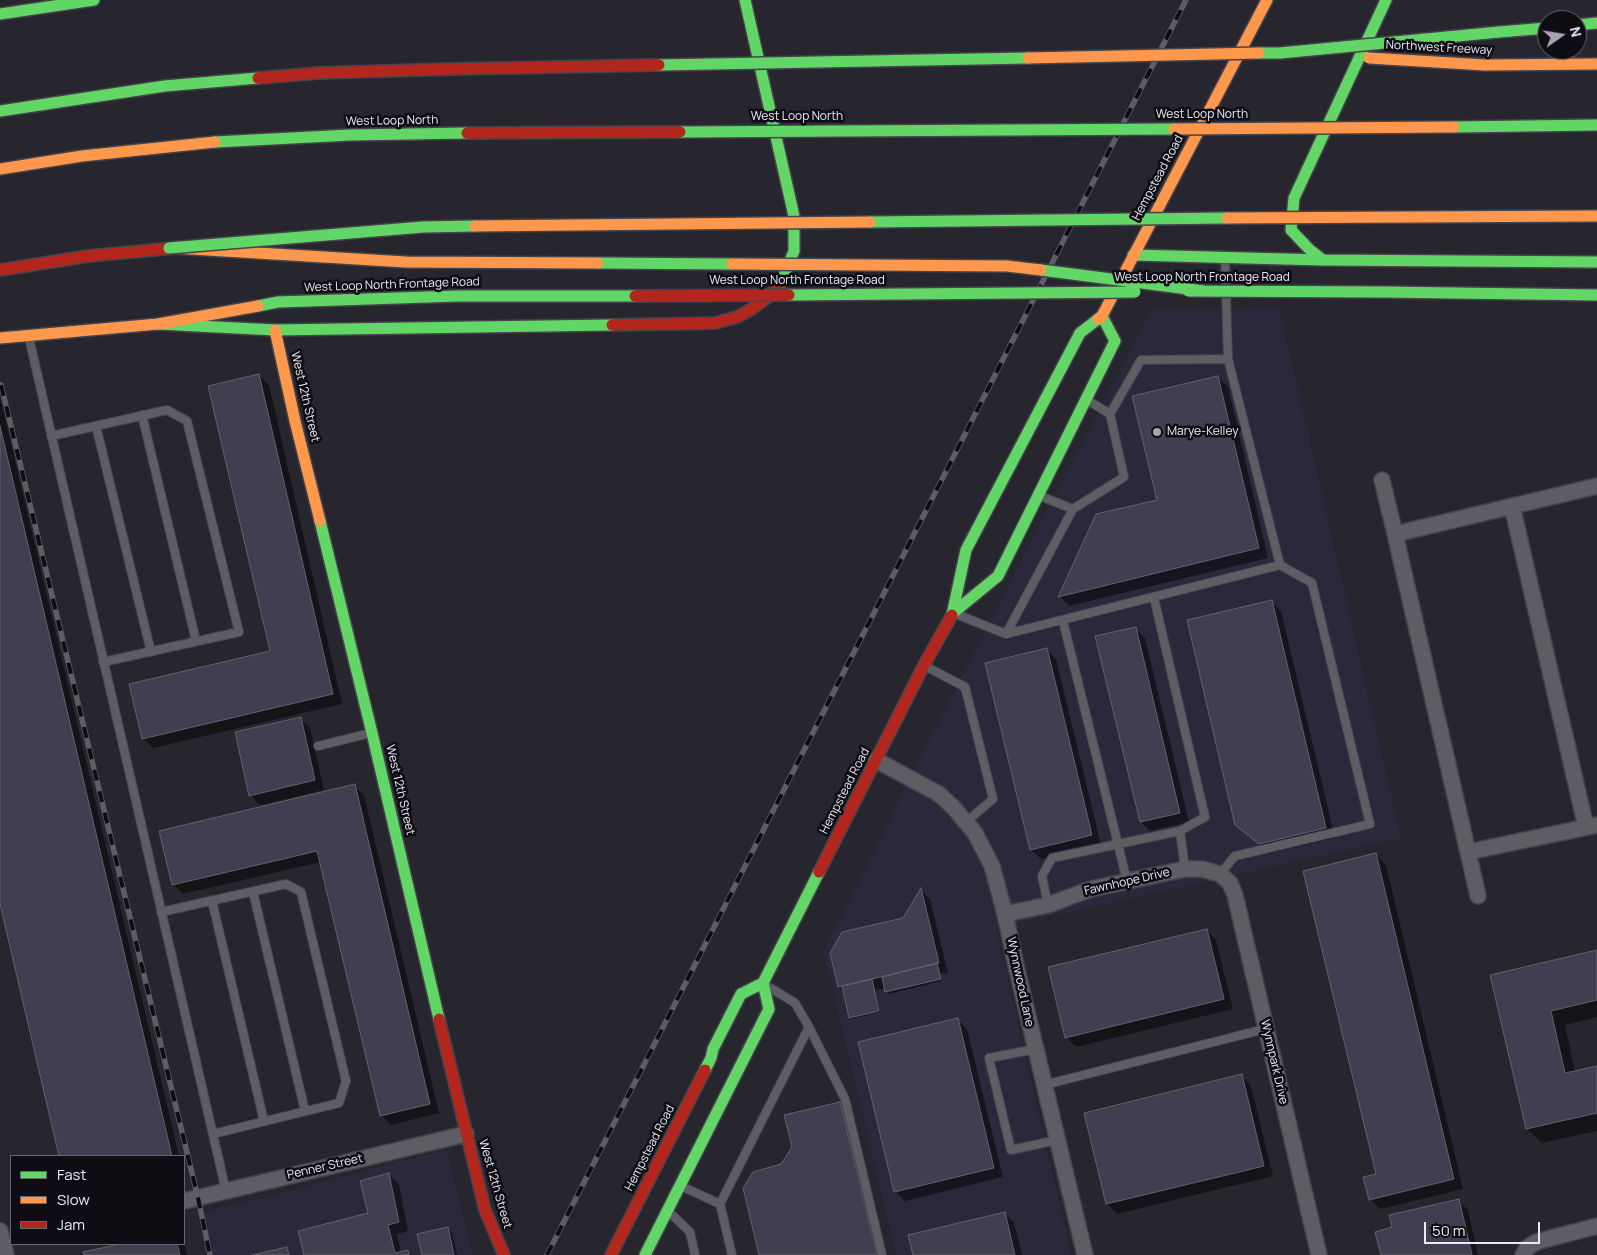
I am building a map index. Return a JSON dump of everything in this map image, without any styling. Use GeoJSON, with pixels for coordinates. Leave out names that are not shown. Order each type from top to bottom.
{"type":"FeatureCollection","features":[{"type":"Feature","properties":{"kind":"main road"},"geometry":{"type":"LineString","coordinates":[[0,14],[94,0]]}},
{"type":"Feature","properties":{"kind":"main road"},"geometry":{"type":"LineString","coordinates":[[158,324],[276,330],[715,323],[737,317],[750,310],[769,296],[782,282],[794,251],[794,216],[745,0]]}},
{"type":"Feature","properties":{"kind":"main road","name":"Hempstead Road"},"geometry":{"type":"LineString","coordinates":[[611,1255],[711,1058],[713,1049],[740,994],[763,983],[924,665],[953,613],[966,550],[1080,333],[1102,316],[1267,0]]}},
{"type":"Feature","properties":{"kind":"main road"},"geometry":{"type":"LineString","coordinates":[[1323,260],[1309,249],[1291,230],[1294,198],[1386,0]]}},
{"type":"Feature","properties":{"kind":"main road"},"geometry":{"type":"LineString","coordinates":[[0,111],[166,86],[318,73],[1280,52],[1537,29]]}},
{"type":"Feature","properties":{"kind":"main road","name":"Northwest Freeway"},"geometry":{"type":"LineString","coordinates":[[1280,52],[1486,65],[1597,64]]}},
{"type":"Feature","properties":{"kind":"main road","name":"West Loop North"},"geometry":{"type":"LineString","coordinates":[[0,169],[82,156],[161,147],[244,140],[350,135],[1597,126]]}},
{"type":"Feature","properties":{"kind":"main road"},"geometry":{"type":"LineString","coordinates":[[0,270],[88,256],[423,227],[1267,217],[1597,216]]}},
{"type":"Feature","properties":{"kind":"main road"},"geometry":{"type":"LineString","coordinates":[[169,248],[406,262],[1006,266],[1204,291]]}},
{"type":"Feature","properties":{"kind":"main road"},"geometry":{"type":"LineString","coordinates":[[1133,255],[1323,260],[1597,262]]}},
{"type":"Feature","properties":{"kind":"main road","name":"West Loop North Frontage Road"},"geometry":{"type":"LineString","coordinates":[[0,338],[158,324],[278,302],[458,296],[1204,291],[1597,295]]}},
{"type":"Feature","properties":{"kind":"main road","name":"Hempstead Road"},"geometry":{"type":"LineString","coordinates":[[953,613],[998,576],[1115,341],[1102,316]]}},
{"type":"Feature","properties":{"kind":"main road","name":"West 12th Street"},"geometry":{"type":"LineString","coordinates":[[276,330],[295,421],[372,733],[466,1134],[486,1210],[504,1255]]}},
{"type":"Feature","properties":{"kind":"main road"},"geometry":{"type":"LineString","coordinates":[[645,1255],[769,1010],[763,983]]}},
{"type":"Feature","properties":{"kind":"street"},"geometry":{"type":"LineString","coordinates":[[1382,480],[1478,896]]}},
{"type":"Feature","properties":{"kind":"street"},"geometry":{"type":"LineString","coordinates":[[1395,534],[1597,486]]}},
{"type":"Feature","properties":{"kind":"street"},"geometry":{"type":"LineString","coordinates":[[1468,852],[1592,826],[1512,506]]}},
{"type":"Feature","properties":{"kind":"street","name":"Wynnwood Lane"},"geometry":{"type":"LineString","coordinates":[[876,760],[939,794],[967,821],[984,848],[992,866],[1085,1255]]}},
{"type":"Feature","properties":{"kind":"street","name":"Fawnhope Drive"},"geometry":{"type":"LineString","coordinates":[[1005,914],[1048,905],[1091,889],[1185,869],[1202,869],[1220,874]]}},
{"type":"Feature","properties":{"kind":"street","name":"Wynnpark Drive"},"geometry":{"type":"LineString","coordinates":[[1220,874],[1230,883],[1235,895],[1319,1255]]}},
{"type":"Feature","properties":{"kind":"street","name":"Penner Street"},"geometry":{"type":"LineString","coordinates":[[185,1201],[466,1134]]}},
{"type":"Feature","properties":{"kind":"street"},"geometry":{"type":"LineString","coordinates":[[1523,1255],[1527,1248],[1536,1242],[1597,1226]]}},
{"type":"Feature","properties":{"kind":"lane"},"geometry":{"type":"LineString","coordinates":[[1220,874],[1235,856],[1370,824],[1312,584],[1280,565],[1228,359],[1225,257]]}},
{"type":"Feature","properties":{"kind":"lane"},"geometry":{"type":"LineString","coordinates":[[29,335],[226,1191]]}},
{"type":"Feature","properties":{"kind":"lane"},"geometry":{"type":"LineString","coordinates":[[1006,634],[1073,509],[1124,477],[1110,414],[1141,360],[1228,359]]}},
{"type":"Feature","properties":{"kind":"lane"},"geometry":{"type":"LineString","coordinates":[[1085,399],[1110,414]]}},
{"type":"Feature","properties":{"kind":"lane"},"geometry":{"type":"LineString","coordinates":[[51,436],[167,410],[187,421],[239,632],[104,662]]}},
{"type":"Feature","properties":{"kind":"lane"},"geometry":{"type":"LineString","coordinates":[[142,415],[196,641]]}},
{"type":"Feature","properties":{"kind":"lane"},"geometry":{"type":"LineString","coordinates":[[96,426],[151,652]]}},
{"type":"Feature","properties":{"kind":"lane"},"geometry":{"type":"LineString","coordinates":[[1038,495],[1073,509]]}},
{"type":"Feature","properties":{"kind":"lane"},"geometry":{"type":"LineString","coordinates":[[953,613],[1006,634],[1280,565]]}},
{"type":"Feature","properties":{"kind":"lane"},"geometry":{"type":"LineString","coordinates":[[1048,905],[1042,876],[1052,858],[1180,831],[1206,817],[1154,598]]}},
{"type":"Feature","properties":{"kind":"lane"},"geometry":{"type":"LineString","coordinates":[[1063,620],[1127,881]]}},
{"type":"Feature","properties":{"kind":"lane"},"geometry":{"type":"LineString","coordinates":[[924,665],[966,686],[993,799],[967,821]]}},
{"type":"Feature","properties":{"kind":"lane"},"geometry":{"type":"LineString","coordinates":[[318,746],[372,733]]}},
{"type":"Feature","properties":{"kind":"lane"},"geometry":{"type":"LineString","coordinates":[[1180,831],[1185,869]]}},
{"type":"Feature","properties":{"kind":"lane"},"geometry":{"type":"LineString","coordinates":[[162,912],[286,884],[301,892],[346,1081],[339,1102],[212,1134]]}},
{"type":"Feature","properties":{"kind":"lane"},"geometry":{"type":"LineString","coordinates":[[253,892],[305,1111]]}},
{"type":"Feature","properties":{"kind":"lane"},"geometry":{"type":"LineString","coordinates":[[212,901],[264,1121]]}},
{"type":"Feature","properties":{"kind":"lane"},"geometry":{"type":"LineString","coordinates":[[763,983],[795,1003],[845,1100],[882,1255]]}},
{"type":"Feature","properties":{"kind":"lane"},"geometry":{"type":"LineString","coordinates":[[732,1255],[720,1204],[809,1027]]}},
{"type":"Feature","properties":{"kind":"lane"},"geometry":{"type":"LineString","coordinates":[[1044,1085],[1265,1029]]}},
{"type":"Feature","properties":{"kind":"lane"},"geometry":{"type":"LineString","coordinates":[[1036,1049],[989,1058],[1010,1150],[1057,1140]]}},
{"type":"Feature","properties":{"kind":"lane"},"geometry":{"type":"LineString","coordinates":[[680,1186],[720,1204]]}},
{"type":"Feature","properties":{"kind":"lane"},"geometry":{"type":"LineString","coordinates":[[668,1211],[690,1232],[695,1255]]}},
{"type":"Feature","properties":{"kind":"shaded area"},"geometry":{"type":"Polygon","coordinates":[[[1279,307],[1401,838],[996,928],[1071,1255],[896,1255],[824,952],[920,758],[1151,309],[1279,307]]]}},
{"type":"Feature","properties":{"kind":"shaded area"},"geometry":{"type":"Polygon","coordinates":[[[447,1149],[473,1255],[211,1255],[201,1214],[447,1149]]]}},
{"type":"Feature","properties":{"kind":"building"},"geometry":{"type":"Polygon","coordinates":[[[259,374],[333,694],[142,739],[129,684],[270,651],[208,386],[259,374]]]}},
{"type":"Feature","properties":{"kind":"building"},"geometry":{"type":"Polygon","coordinates":[[[1218,376],[1259,548],[1058,597],[1096,514],[1157,500],[1132,396],[1218,376]]]}},
{"type":"Feature","properties":{"kind":"building"},"geometry":{"type":"Polygon","coordinates":[[[0,426],[172,1155],[59,1155],[0,904],[0,426]]]}},
{"type":"Feature","properties":{"kind":"building"},"geometry":{"type":"Polygon","coordinates":[[[1272,600],[1326,828],[1259,844],[1235,825],[1187,620],[1272,600]]]}},
{"type":"Feature","properties":{"kind":"building"},"geometry":{"type":"Polygon","coordinates":[[[1136,627],[1180,813],[1140,822],[1095,636],[1136,627]]]}},
{"type":"Feature","properties":{"kind":"building"},"geometry":{"type":"Polygon","coordinates":[[[1047,648],[1092,835],[1030,850],[985,663],[1047,648]]]}},
{"type":"Feature","properties":{"kind":"building"},"geometry":{"type":"Polygon","coordinates":[[[301,717],[315,780],[249,796],[235,732],[301,717]]]}},
{"type":"Feature","properties":{"kind":"building"},"geometry":{"type":"Polygon","coordinates":[[[355,784],[430,1104],[380,1116],[317,851],[172,885],[159,831],[355,784]]]}},
{"type":"Feature","properties":{"kind":"building"},"geometry":{"type":"Polygon","coordinates":[[[1376,853],[1454,1179],[1369,1200],[1363,1177],[1376,1174],[1303,871],[1376,853]]]}},
{"type":"Feature","properties":{"kind":"building"},"geometry":{"type":"Polygon","coordinates":[[[921,888],[939,963],[838,987],[830,953],[842,932],[903,918],[921,888]]]}},
{"type":"Feature","properties":{"kind":"building"},"geometry":{"type":"Polygon","coordinates":[[[1207,929],[1224,999],[1065,1038],[1048,967],[1207,929]]]}},
{"type":"Feature","properties":{"kind":"building"},"geometry":{"type":"Polygon","coordinates":[[[1597,950],[1597,1000],[1551,1011],[1565,1073],[1597,1066],[1597,1113],[1526,1129],[1490,975],[1597,950]]]}},
{"type":"Feature","properties":{"kind":"building"},"geometry":{"type":"Polygon","coordinates":[[[937,963],[941,979],[885,992],[882,977],[937,963]]]}},
{"type":"Feature","properties":{"kind":"building"},"geometry":{"type":"Polygon","coordinates":[[[872,979],[879,1011],[849,1018],[842,986],[872,979]]]}},
{"type":"Feature","properties":{"kind":"building"},"geometry":{"type":"Polygon","coordinates":[[[958,1018],[994,1168],[894,1192],[858,1042],[958,1018]]]}},
{"type":"Feature","properties":{"kind":"building"},"geometry":{"type":"Polygon","coordinates":[[[1242,1074],[1264,1166],[1106,1204],[1084,1113],[1242,1074]]]}},
{"type":"Feature","properties":{"kind":"building"},"geometry":{"type":"Polygon","coordinates":[[[840,1102],[877,1255],[759,1255],[743,1188],[753,1172],[781,1164],[792,1147],[784,1115],[840,1102]]]}},
{"type":"Feature","properties":{"kind":"building"},"geometry":{"type":"Polygon","coordinates":[[[389,1173],[399,1222],[388,1225],[395,1253],[408,1250],[409,1255],[304,1255],[298,1231],[368,1213],[360,1181],[389,1173]]]}},
{"type":"Feature","properties":{"kind":"building"},"geometry":{"type":"Polygon","coordinates":[[[1459,1199],[1472,1255],[1381,1255],[1375,1232],[1392,1227],[1389,1215],[1459,1199]]]}},
{"type":"Feature","properties":{"kind":"building"},"geometry":{"type":"Polygon","coordinates":[[[1005,1212],[1015,1255],[913,1255],[908,1235],[1005,1212]]]}},
{"type":"Feature","properties":{"kind":"building"},"geometry":{"type":"Polygon","coordinates":[[[448,1227],[454,1255],[422,1255],[417,1234],[448,1227]]]}},
{"type":"Feature","properties":{"kind":"building"},"geometry":{"type":"Polygon","coordinates":[[[115,1245],[177,1245],[180,1255],[84,1255],[83,1252],[115,1245]]]}},
{"type":"Feature","properties":{"kind":"building"},"geometry":{"type":"Polygon","coordinates":[[[287,1247],[289,1255],[252,1255],[287,1247]]]}},
{"type":"Feature","properties":{"kind":"railway"},"geometry":{"type":"LineString","coordinates":[[547,1255],[1186,0]]}},
{"type":"Feature","properties":{"kind":"railway"},"geometry":{"type":"LineString","coordinates":[[1,385],[198,1198],[210,1255]]}},
{"type":"Feature","properties":{"kind":"traffic: fast"},"geometry":{"type":"LineString","coordinates":[[0,14],[94,0]]}},
{"type":"Feature","properties":{"kind":"traffic: fast"},"geometry":{"type":"LineString","coordinates":[[745,0],[794,216],[794,251],[780,285]]}},
{"type":"Feature","properties":{"kind":"traffic: fast"},"geometry":{"type":"LineString","coordinates":[[1323,260],[1309,249],[1291,230],[1294,198],[1386,0]]}},
{"type":"Feature","properties":{"kind":"traffic: fast"},"geometry":{"type":"LineString","coordinates":[[1587,24],[1597,23]]}},
{"type":"Feature","properties":{"kind":"traffic: fast"},"geometry":{"type":"LineString","coordinates":[[1499,32],[1537,29]]}},
{"type":"Feature","properties":{"kind":"traffic: fast"},"geometry":{"type":"LineString","coordinates":[[1259,53],[1280,53],[1499,32]]}},
{"type":"Feature","properties":{"kind":"traffic: fast"},"geometry":{"type":"LineString","coordinates":[[659,65],[1028,58]]}},
{"type":"Feature","properties":{"kind":"traffic: fast"},"geometry":{"type":"LineString","coordinates":[[0,111],[165,86],[258,78]]}},
{"type":"Feature","properties":{"kind":"traffic: fast"},"geometry":{"type":"LineString","coordinates":[[1454,127],[1597,125]]}},
{"type":"Feature","properties":{"kind":"traffic: fast"},"geometry":{"type":"LineString","coordinates":[[680,132],[1174,129]]}},
{"type":"Feature","properties":{"kind":"traffic: fast"},"geometry":{"type":"LineString","coordinates":[[215,142],[350,135],[467,133]]}},
{"type":"Feature","properties":{"kind":"traffic: fast"},"geometry":{"type":"LineString","coordinates":[[870,222],[1227,218]]}},
{"type":"Feature","properties":{"kind":"traffic: fast"},"geometry":{"type":"LineString","coordinates":[[169,248],[423,227],[475,226]]}},
{"type":"Feature","properties":{"kind":"traffic: fast"},"geometry":{"type":"LineString","coordinates":[[1133,255],[1323,260],[1597,262]]}},
{"type":"Feature","properties":{"kind":"traffic: fast"},"geometry":{"type":"LineString","coordinates":[[598,263],[732,264]]}},
{"type":"Feature","properties":{"kind":"traffic: fast"},"geometry":{"type":"LineString","coordinates":[[1041,270],[1204,291]]}},
{"type":"Feature","properties":{"kind":"traffic: fast"},"geometry":{"type":"LineString","coordinates":[[1188,291],[1383,292]]}},
{"type":"Feature","properties":{"kind":"traffic: fast"},"geometry":{"type":"LineString","coordinates":[[789,295],[1135,292]]}},
{"type":"Feature","properties":{"kind":"traffic: fast"},"geometry":{"type":"LineString","coordinates":[[1383,292],[1597,295]]}},
{"type":"Feature","properties":{"kind":"traffic: fast"},"geometry":{"type":"LineString","coordinates":[[258,306],[278,302],[458,296],[635,296]]}},
{"type":"Feature","properties":{"kind":"traffic: fast"},"geometry":{"type":"LineString","coordinates":[[953,613],[998,576],[1115,341],[1102,316]]}},
{"type":"Feature","properties":{"kind":"traffic: fast"},"geometry":{"type":"LineString","coordinates":[[952,615],[966,550],[1080,333],[1098,319]]}},
{"type":"Feature","properties":{"kind":"traffic: fast"},"geometry":{"type":"LineString","coordinates":[[158,324],[275,330],[612,325]]}},
{"type":"Feature","properties":{"kind":"traffic: fast"},"geometry":{"type":"LineString","coordinates":[[320,521],[439,1019]]}},
{"type":"Feature","properties":{"kind":"traffic: fast"},"geometry":{"type":"LineString","coordinates":[[705,1070],[713,1049],[741,994],[763,983],[819,872]]}},
{"type":"Feature","properties":{"kind":"traffic: fast"},"geometry":{"type":"LineString","coordinates":[[645,1255],[769,1009],[763,983]]}},
{"type":"Feature","properties":{"kind":"traffic: slow"},"geometry":{"type":"LineString","coordinates":[[1098,319],[1102,316],[1267,0]]}},
{"type":"Feature","properties":{"kind":"traffic: slow"},"geometry":{"type":"LineString","coordinates":[[1028,58],[1259,53]]}},
{"type":"Feature","properties":{"kind":"traffic: slow"},"geometry":{"type":"LineString","coordinates":[[1369,58],[1485,65]]}},
{"type":"Feature","properties":{"kind":"traffic: slow"},"geometry":{"type":"LineString","coordinates":[[1485,65],[1597,64]]}},
{"type":"Feature","properties":{"kind":"traffic: slow"},"geometry":{"type":"LineString","coordinates":[[1174,129],[1454,127]]}},
{"type":"Feature","properties":{"kind":"traffic: slow"},"geometry":{"type":"LineString","coordinates":[[0,169],[82,156],[215,142]]}},
{"type":"Feature","properties":{"kind":"traffic: slow"},"geometry":{"type":"LineString","coordinates":[[1227,218],[1597,216]]}},
{"type":"Feature","properties":{"kind":"traffic: slow"},"geometry":{"type":"LineString","coordinates":[[475,226],[870,222]]}},
{"type":"Feature","properties":{"kind":"traffic: slow"},"geometry":{"type":"LineString","coordinates":[[175,248],[406,262],[598,263]]}},
{"type":"Feature","properties":{"kind":"traffic: slow"},"geometry":{"type":"LineString","coordinates":[[732,264],[1007,266],[1041,270]]}},
{"type":"Feature","properties":{"kind":"traffic: slow"},"geometry":{"type":"LineString","coordinates":[[0,338],[158,324],[258,306]]}},
{"type":"Feature","properties":{"kind":"traffic: slow"},"geometry":{"type":"LineString","coordinates":[[275,330],[320,521]]}},
{"type":"Feature","properties":{"kind":"traffic: jam"},"geometry":{"type":"LineString","coordinates":[[451,69],[659,65]]}},
{"type":"Feature","properties":{"kind":"traffic: jam"},"geometry":{"type":"LineString","coordinates":[[258,78],[318,73],[451,69]]}},
{"type":"Feature","properties":{"kind":"traffic: jam"},"geometry":{"type":"LineString","coordinates":[[467,133],[680,132]]}},
{"type":"Feature","properties":{"kind":"traffic: jam"},"geometry":{"type":"LineString","coordinates":[[0,270],[88,256],[175,248]]}},
{"type":"Feature","properties":{"kind":"traffic: jam"},"geometry":{"type":"LineString","coordinates":[[612,325],[715,323],[737,317],[750,310],[780,285]]}},
{"type":"Feature","properties":{"kind":"traffic: jam"},"geometry":{"type":"LineString","coordinates":[[635,296],[789,295]]}},
{"type":"Feature","properties":{"kind":"traffic: jam"},"geometry":{"type":"LineString","coordinates":[[819,872],[924,665],[952,615]]}},
{"type":"Feature","properties":{"kind":"traffic: jam"},"geometry":{"type":"LineString","coordinates":[[439,1019],[485,1210],[504,1255]]}},
{"type":"Feature","properties":{"kind":"traffic: jam"},"geometry":{"type":"LineString","coordinates":[[611,1255],[705,1070]]}},
{"type":"Feature","properties":{"kind":"place","name":"Marye-Kelley"},"geometry":{"type":"Point","coordinates":[1157,432]}}]}
